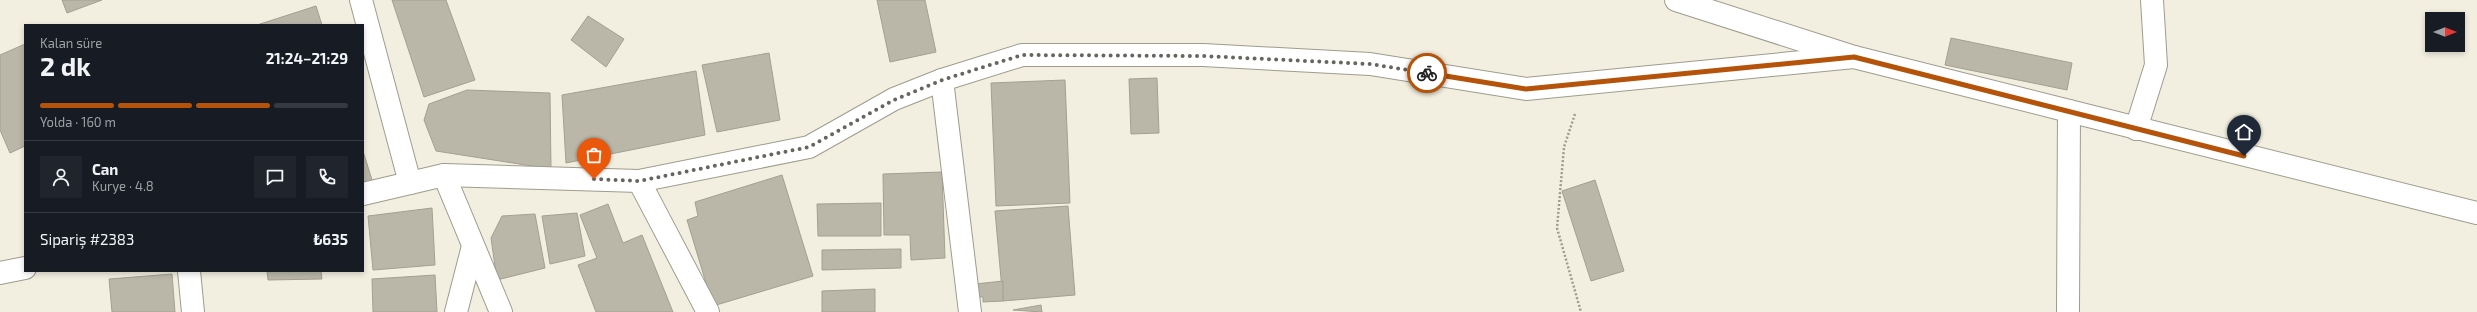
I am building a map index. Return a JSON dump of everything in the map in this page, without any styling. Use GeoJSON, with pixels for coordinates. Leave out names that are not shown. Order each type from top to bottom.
{"type":"FeatureCollection","features":[{"type":"Feature","properties":{"kind":"street"},"geometry":{"type":"LineString","coordinates":[[361,0],[410,183]]}},
{"type":"Feature","properties":{"kind":"street"},"geometry":{"type":"LineString","coordinates":[[1676,0],[1854,57],[2136,129],[2477,213]]}},
{"type":"Feature","properties":{"kind":"street"},"geometry":{"type":"LineString","coordinates":[[2136,129],[2156,65],[2152,0]]}},
{"type":"Feature","properties":{"kind":"street"},"geometry":{"type":"LineString","coordinates":[[364,194],[444,175],[639,181],[809,147],[894,100],[942,80],[1022,55],[1203,56],[1370,64],[1526,89],[1854,57]]}},
{"type":"Feature","properties":{"kind":"street"},"geometry":{"type":"LineString","coordinates":[[942,80],[970,312]]}},
{"type":"Feature","properties":{"kind":"street"},"geometry":{"type":"LineString","coordinates":[[2068,312],[2069,111]]}},
{"type":"Feature","properties":{"kind":"street"},"geometry":{"type":"LineString","coordinates":[[444,175],[501,312]]}},
{"type":"Feature","properties":{"kind":"street"},"geometry":{"type":"LineString","coordinates":[[639,181],[708,312]]}},
{"type":"Feature","properties":{"kind":"street"},"geometry":{"type":"LineString","coordinates":[[456,312],[473,246]]}},
{"type":"Feature","properties":{"kind":"street"},"geometry":{"type":"LineString","coordinates":[[0,273],[24,268]]}},
{"type":"Feature","properties":{"kind":"street"},"geometry":{"type":"LineString","coordinates":[[189,272],[193,312]]}},
{"type":"Feature","properties":{"kind":"path"},"geometry":{"type":"LineString","coordinates":[[1581,312],[1557,228],[1564,147],[1585,83]]}},
{"type":"Feature","properties":{"kind":"building"},"geometry":{"type":"Polygon","coordinates":[[[62,0],[102,0],[67,13],[62,0]]]}},
{"type":"Feature","properties":{"kind":"building"},"geometry":{"type":"Polygon","coordinates":[[[392,0],[446,0],[475,80],[424,97],[392,0]]]}},
{"type":"Feature","properties":{"kind":"building"},"geometry":{"type":"Polygon","coordinates":[[[877,0],[925,0],[936,52],[890,62],[877,0]]]}},
{"type":"Feature","properties":{"kind":"building"},"geometry":{"type":"Polygon","coordinates":[[[316,6],[322,24],[260,24],[316,6]]]}},
{"type":"Feature","properties":{"kind":"building"},"geometry":{"type":"Polygon","coordinates":[[[588,16],[624,39],[606,67],[571,40],[588,16]]]}},
{"type":"Feature","properties":{"kind":"building"},"geometry":{"type":"Polygon","coordinates":[[[1951,38],[2072,63],[2067,90],[1945,65],[1951,38]]]}},
{"type":"Feature","properties":{"kind":"building"},"geometry":{"type":"Polygon","coordinates":[[[24,44],[24,146],[10,153],[0,130],[0,55],[24,44]]]}},
{"type":"Feature","properties":{"kind":"building"},"geometry":{"type":"Polygon","coordinates":[[[769,53],[780,120],[717,132],[702,65],[769,53]]]}},
{"type":"Feature","properties":{"kind":"building"},"geometry":{"type":"Polygon","coordinates":[[[696,71],[705,135],[566,163],[562,95],[696,71]]]}},
{"type":"Feature","properties":{"kind":"building"},"geometry":{"type":"Polygon","coordinates":[[[1157,78],[1159,133],[1131,134],[1129,79],[1157,78]]]}},
{"type":"Feature","properties":{"kind":"building"},"geometry":{"type":"Polygon","coordinates":[[[1065,80],[1070,203],[996,206],[991,83],[1065,80]]]}},
{"type":"Feature","properties":{"kind":"building"},"geometry":{"type":"Polygon","coordinates":[[[467,90],[550,93],[551,169],[436,151],[424,120],[429,104],[467,90]]]}},
{"type":"Feature","properties":{"kind":"building"},"geometry":{"type":"Polygon","coordinates":[[[364,154],[372,180],[364,183],[364,154]]]}},
{"type":"Feature","properties":{"kind":"building"},"geometry":{"type":"Polygon","coordinates":[[[942,172],[945,258],[911,260],[910,235],[884,235],[883,174],[942,172]]]}},
{"type":"Feature","properties":{"kind":"building"},"geometry":{"type":"Polygon","coordinates":[[[782,175],[813,276],[713,306],[687,220],[698,216],[695,202],[782,175]]]}},
{"type":"Feature","properties":{"kind":"building"},"geometry":{"type":"Polygon","coordinates":[[[1595,180],[1624,271],[1591,281],[1562,191],[1595,180]]]}},
{"type":"Feature","properties":{"kind":"building"},"geometry":{"type":"Polygon","coordinates":[[[881,203],[881,236],[818,236],[817,204],[881,203]]]}},
{"type":"Feature","properties":{"kind":"building"},"geometry":{"type":"Polygon","coordinates":[[[608,204],[623,243],[642,235],[673,312],[596,312],[578,265],[597,258],[580,215],[608,204]]]}},
{"type":"Feature","properties":{"kind":"building"},"geometry":{"type":"Polygon","coordinates":[[[1068,206],[1075,295],[1003,301],[995,211],[1068,206]]]}},
{"type":"Feature","properties":{"kind":"building"},"geometry":{"type":"Polygon","coordinates":[[[432,208],[435,265],[373,270],[368,216],[432,208]]]}},
{"type":"Feature","properties":{"kind":"building"},"geometry":{"type":"Polygon","coordinates":[[[577,213],[585,256],[550,264],[542,216],[577,213]]]}},
{"type":"Feature","properties":{"kind":"building"},"geometry":{"type":"Polygon","coordinates":[[[535,214],[545,268],[497,280],[491,238],[502,216],[535,214]]]}},
{"type":"Feature","properties":{"kind":"building"},"geometry":{"type":"Polygon","coordinates":[[[901,249],[901,268],[822,270],[822,250],[901,249]]]}},
{"type":"Feature","properties":{"kind":"building"},"geometry":{"type":"Polygon","coordinates":[[[267,272],[321,272],[322,279],[268,280],[267,272]]]}},
{"type":"Feature","properties":{"kind":"building"},"geometry":{"type":"Polygon","coordinates":[[[172,274],[175,312],[112,312],[109,279],[172,274]]]}},
{"type":"Feature","properties":{"kind":"building"},"geometry":{"type":"Polygon","coordinates":[[[435,275],[437,312],[373,312],[372,279],[435,275]]]}},
{"type":"Feature","properties":{"kind":"building"},"geometry":{"type":"Polygon","coordinates":[[[1003,281],[1003,301],[983,302],[983,297],[975,297],[975,284],[1003,281]]]}},
{"type":"Feature","properties":{"kind":"building"},"geometry":{"type":"Polygon","coordinates":[[[875,289],[875,312],[822,312],[822,291],[875,289]]]}},
{"type":"Feature","properties":{"kind":"building"},"geometry":{"type":"Polygon","coordinates":[[[1041,305],[1042,312],[1013,310],[1041,305]]]}},
{"type":"Feature","properties":{"kind":"way so far"},"geometry":{"type":"LineString","coordinates":[[594,179],[639,181],[809,147],[894,100],[942,80],[1022,55],[1203,56],[1370,64],[1427,73]]}},
{"type":"Feature","properties":{"kind":"route"},"geometry":{"type":"LineString","coordinates":[[1427,73],[1526,89],[1854,57],[2244,156]]}}]}
